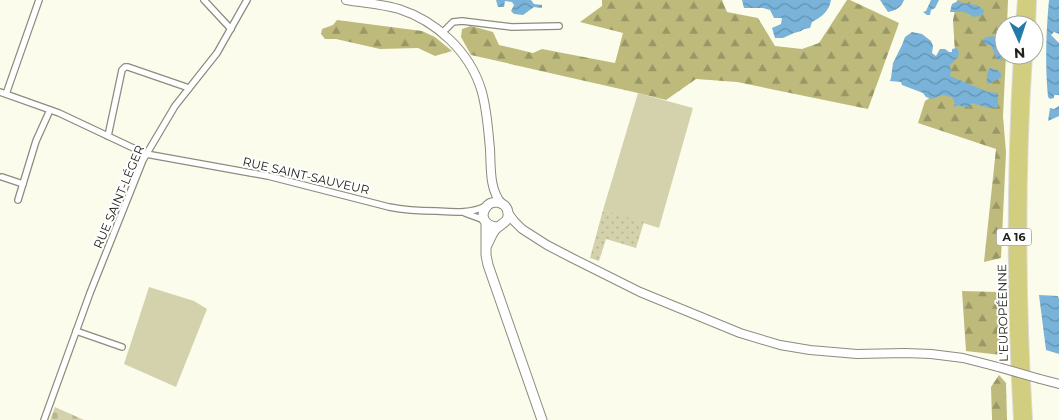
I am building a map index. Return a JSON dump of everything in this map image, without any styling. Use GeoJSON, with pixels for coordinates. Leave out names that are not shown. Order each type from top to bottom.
{"type":"FeatureCollection","features":[{"type":"Feature","properties":{"kind":"highway"},"geometry":{"type":"LineString","coordinates":[[1022,15],[1023,0]]}},
{"type":"Feature","properties":{"kind":"highway"},"geometry":{"type":"LineString","coordinates":[[1030,15],[1031,0]]}},
{"type":"Feature","properties":{"kind":"highway","name":"L'EUROPÉENNE"},"geometry":{"type":"LineString","coordinates":[[1019,65],[1014,226],[1014,293],[1019,420]]}},
{"type":"Feature","properties":{"kind":"highway","name":"L'EUROPÉENNE"},"geometry":{"type":"LineString","coordinates":[[1027,420],[1022,293],[1022,236],[1023,158],[1028,65]]}},
{"type":"Feature","properties":{"kind":"main road"},"geometry":{"type":"LineString","coordinates":[[486,249],[491,237],[506,222],[508,213],[502,204],[496,202],[487,205],[483,213],[485,222],[486,249],[487,260],[542,420]]}},
{"type":"Feature","properties":{"kind":"main road"},"geometry":{"type":"LineString","coordinates":[[485,222],[492,227],[500,226]]}},
{"type":"Feature","properties":{"kind":"street"},"geometry":{"type":"LineString","coordinates":[[3,93],[39,0]]}},
{"type":"Feature","properties":{"kind":"street"},"geometry":{"type":"LineString","coordinates":[[204,0],[231,29]]}},
{"type":"Feature","properties":{"kind":"street","name":"RUE SAINT-LÉGER"},"geometry":{"type":"LineString","coordinates":[[44,420],[100,266],[146,154],[175,106],[217,53],[247,0]]}},
{"type":"Feature","properties":{"kind":"street"},"geometry":{"type":"LineString","coordinates":[[346,0],[398,9],[420,18],[442,33],[460,50],[469,63],[480,86],[487,118],[493,183],[498,199],[502,204]]}},
{"type":"Feature","properties":{"kind":"street"},"geometry":{"type":"LineString","coordinates":[[442,33],[453,22],[462,21],[512,27],[560,26]]}},
{"type":"Feature","properties":{"kind":"street"},"geometry":{"type":"LineString","coordinates":[[108,136],[122,70],[125,67],[189,88]]}},
{"type":"Feature","properties":{"kind":"street","name":"RUE SAINT-SAUVEUR"},"geometry":{"type":"LineString","coordinates":[[3,93],[50,110],[146,154],[268,176],[396,208],[463,212],[476,210],[487,205]]}},
{"type":"Feature","properties":{"kind":"street"},"geometry":{"type":"LineString","coordinates":[[18,200],[36,141],[50,110]]}},
{"type":"Feature","properties":{"kind":"street"},"geometry":{"type":"LineString","coordinates":[[2,177],[23,184]]}},
{"type":"Feature","properties":{"kind":"street"},"geometry":{"type":"LineString","coordinates":[[487,205],[493,183]]}},
{"type":"Feature","properties":{"kind":"street","name":"RUE SAINT-SAUVEUR"},"geometry":{"type":"LineString","coordinates":[[463,212],[485,222]]}},
{"type":"Feature","properties":{"kind":"street"},"geometry":{"type":"LineString","coordinates":[[508,213],[522,229],[555,249],[640,292],[740,333],[774,344],[810,350],[857,354],[905,352],[963,358],[1059,384]]}},
{"type":"Feature","properties":{"kind":"street"},"geometry":{"type":"LineString","coordinates":[[500,226],[522,229]]}},
{"type":"Feature","properties":{"kind":"street"},"geometry":{"type":"LineString","coordinates":[[76,331],[122,347]]}},
{"type":"Feature","properties":{"kind":"green space"},"geometry":{"type":"Polygon","coordinates":[[[602,0],[722,0],[727,12],[758,18],[775,46],[802,49],[819,43],[847,0],[899,23],[868,109],[737,82],[696,79],[666,100],[471,55],[461,37],[462,29],[471,26],[493,32],[499,45],[533,53],[542,49],[615,63],[623,33],[580,22],[602,6],[602,0]]]}},
{"type":"Feature","properties":{"kind":"green space"},"geometry":{"type":"Polygon","coordinates":[[[957,0],[1008,0],[1007,15],[994,15],[994,65],[1006,65],[1003,116],[1006,152],[1001,258],[984,262],[996,149],[918,123],[925,101],[938,92],[955,53],[953,20],[957,0]]]}},
{"type":"Feature","properties":{"kind":"green space"},"geometry":{"type":"Polygon","coordinates":[[[337,20],[422,31],[435,37],[452,51],[435,56],[418,48],[380,49],[336,39],[325,39],[321,34],[322,29],[333,25],[337,20]]]}},
{"type":"Feature","properties":{"kind":"green space"},"geometry":{"type":"Polygon","coordinates":[[[638,93],[693,108],[659,228],[603,210],[638,93]]]}},
{"type":"Feature","properties":{"kind":"green space"},"geometry":{"type":"Polygon","coordinates":[[[603,210],[644,222],[636,248],[606,239],[599,261],[590,258],[603,210]]]}},
{"type":"Feature","properties":{"kind":"green space"},"geometry":{"type":"Polygon","coordinates":[[[149,287],[194,301],[207,309],[176,387],[124,364],[149,287]]]}},
{"type":"Feature","properties":{"kind":"green space"},"geometry":{"type":"Polygon","coordinates":[[[962,291],[998,292],[1001,355],[966,351],[962,291]]]}},
{"type":"Feature","properties":{"kind":"green space"},"geometry":{"type":"Polygon","coordinates":[[[999,375],[1006,383],[1007,420],[992,420],[991,387],[999,375]]]}},
{"type":"Feature","properties":{"kind":"green space"},"geometry":{"type":"Polygon","coordinates":[[[55,407],[84,420],[50,420],[55,407]]]}},
{"type":"Feature","properties":{"kind":"water"},"geometry":{"type":"Polygon","coordinates":[[[496,0],[531,0],[534,4],[542,5],[542,8],[534,7],[523,15],[514,14],[511,11],[514,5],[512,2],[505,1],[504,7],[498,7],[496,0]]]}},
{"type":"Feature","properties":{"kind":"water"},"geometry":{"type":"Polygon","coordinates":[[[742,0],[831,0],[827,10],[822,16],[812,22],[810,28],[783,38],[775,38],[772,28],[781,24],[782,18],[774,18],[770,10],[763,8],[744,8],[742,0]]]}},
{"type":"Feature","properties":{"kind":"water"},"geometry":{"type":"Polygon","coordinates":[[[880,0],[904,0],[898,8],[888,12],[880,0]]]}},
{"type":"Feature","properties":{"kind":"water"},"geometry":{"type":"Polygon","coordinates":[[[931,0],[939,0],[935,8],[931,10],[930,15],[927,15],[923,12],[926,11],[931,0]]]}},
{"type":"Feature","properties":{"kind":"water"},"geometry":{"type":"Polygon","coordinates":[[[1049,0],[1059,0],[1059,34],[1054,32],[1051,35],[1059,43],[1059,95],[1054,95],[1054,98],[1050,99],[1048,97],[1046,61],[1049,0]]]}},
{"type":"Feature","properties":{"kind":"water"},"geometry":{"type":"Polygon","coordinates":[[[958,1],[977,5],[985,11],[980,16],[974,17],[964,12],[950,12],[952,4],[958,1]]]}},
{"type":"Feature","properties":{"kind":"water"},"geometry":{"type":"Polygon","coordinates":[[[912,32],[922,34],[931,41],[933,46],[932,53],[936,56],[940,49],[952,52],[952,49],[957,48],[959,52],[958,57],[950,65],[950,76],[988,92],[998,93],[998,108],[989,108],[972,103],[969,108],[959,105],[955,107],[952,97],[942,95],[932,99],[926,97],[923,93],[902,85],[901,82],[890,81],[893,63],[905,37],[912,32]]]}},
{"type":"Feature","properties":{"kind":"water"},"geometry":{"type":"Polygon","coordinates":[[[994,36],[994,53],[991,45],[987,45],[984,42],[984,38],[994,36]]]}},
{"type":"Feature","properties":{"kind":"water"},"geometry":{"type":"Polygon","coordinates":[[[990,68],[1001,73],[1001,78],[987,84],[987,74],[990,68]]]}},
{"type":"Feature","properties":{"kind":"water"},"geometry":{"type":"Polygon","coordinates":[[[1059,106],[1059,116],[1048,121],[1050,108],[1054,109],[1059,106]]]}},
{"type":"Feature","properties":{"kind":"water"},"geometry":{"type":"Polygon","coordinates":[[[1039,295],[1058,296],[1059,354],[1046,350],[1039,295]]]}}]}
